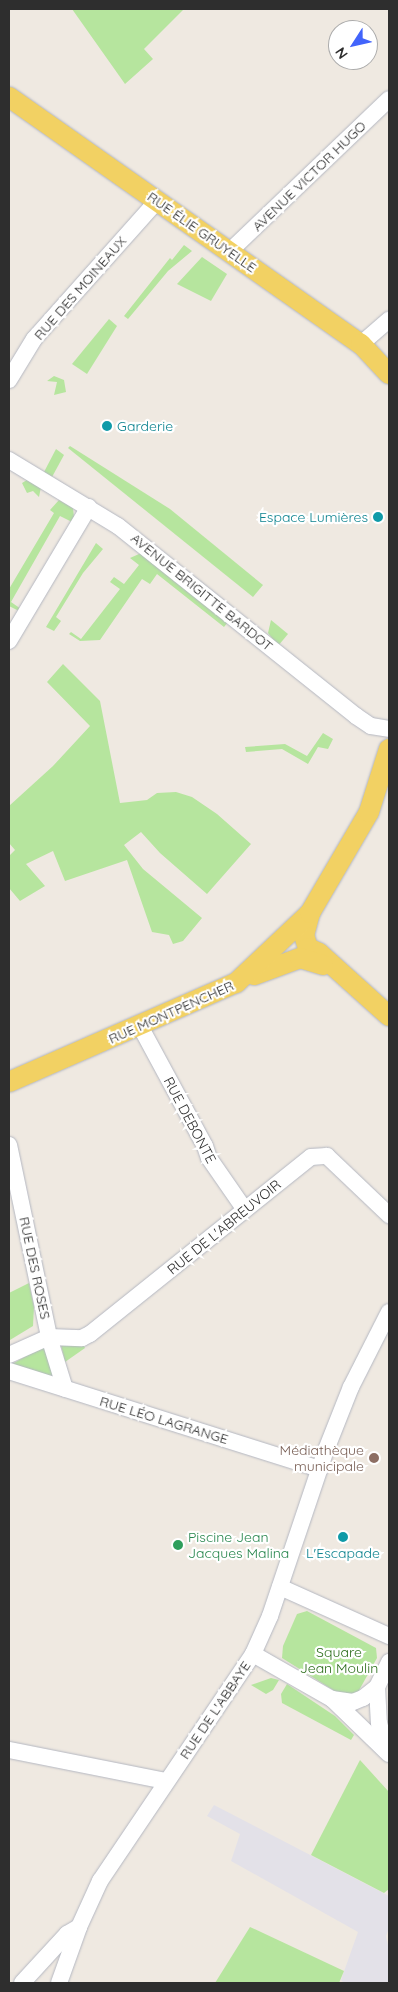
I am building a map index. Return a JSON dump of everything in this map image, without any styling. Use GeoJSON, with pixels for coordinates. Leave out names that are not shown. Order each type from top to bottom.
{"type":"FeatureCollection","features":[{"type":"Feature","properties":{"kind":"main road","name":"RUE ÉLIE GRUYELLE"},"geometry":{"type":"LineString","coordinates":[[9,97],[361,344],[389,374]]}},
{"type":"Feature","properties":{"kind":"main road","name":"RUE MONTPENCHER"},"geometry":{"type":"LineString","coordinates":[[9,1082],[236,983],[310,913],[369,812],[389,748]]}},
{"type":"Feature","properties":{"kind":"main road"},"geometry":{"type":"LineString","coordinates":[[310,913],[305,943],[389,1016]]}},
{"type":"Feature","properties":{"kind":"main road"},"geometry":{"type":"LineString","coordinates":[[236,983],[300,958],[336,971]]}},
{"type":"Feature","properties":{"kind":"street","name":"AVENUE VICTOR HUGO"},"geometry":{"type":"LineString","coordinates":[[229,252],[389,100]]}},
{"type":"Feature","properties":{"kind":"street","name":"RUE DES MOINEAUX"},"geometry":{"type":"LineString","coordinates":[[9,380],[34,339],[157,201]]}},
{"type":"Feature","properties":{"kind":"street"},"geometry":{"type":"LineString","coordinates":[[361,344],[389,320]]}},
{"type":"Feature","properties":{"kind":"street","name":"AVENUE BRIGITTE BARDOT"},"geometry":{"type":"LineString","coordinates":[[9,460],[124,530],[356,716],[371,726],[389,729]]}},
{"type":"Feature","properties":{"kind":"street"},"geometry":{"type":"LineString","coordinates":[[12,636],[89,507]]}},
{"type":"Feature","properties":{"kind":"street","name":"RUE DEBONTE"},"geometry":{"type":"LineString","coordinates":[[140,1026],[206,1146],[209,1158],[245,1210]]}},
{"type":"Feature","properties":{"kind":"street","name":"RUE DES ROSES"},"geometry":{"type":"LineString","coordinates":[[9,1145],[49,1337],[66,1389]]}},
{"type":"Feature","properties":{"kind":"street","name":"RUE DE L'ABREUVOIR"},"geometry":{"type":"LineString","coordinates":[[49,1337],[82,1338],[90,1334],[311,1157],[321,1154],[389,1215]]}},
{"type":"Feature","properties":{"kind":"street","name":"RUE DE L'ABBAYE"},"geometry":{"type":"LineString","coordinates":[[57,1981],[100,1881],[253,1654],[280,1586],[320,1469],[351,1387],[386,1323]]}},
{"type":"Feature","properties":{"kind":"street"},"geometry":{"type":"LineString","coordinates":[[9,1355],[49,1337]]}},
{"type":"Feature","properties":{"kind":"street","name":"RUE LÉO LAGRANGE"},"geometry":{"type":"LineString","coordinates":[[9,1371],[320,1469]]}},
{"type":"Feature","properties":{"kind":"street"},"geometry":{"type":"LineString","coordinates":[[280,1586],[389,1636]]}},
{"type":"Feature","properties":{"kind":"street"},"geometry":{"type":"LineString","coordinates":[[253,1654],[332,1699],[389,1754]]}},
{"type":"Feature","properties":{"kind":"street"},"geometry":{"type":"LineString","coordinates":[[389,1662],[377,1687],[379,1723],[389,1754]]}},
{"type":"Feature","properties":{"kind":"street"},"geometry":{"type":"LineString","coordinates":[[332,1699],[353,1702],[377,1687]]}},
{"type":"Feature","properties":{"kind":"street"},"geometry":{"type":"LineString","coordinates":[[9,1750],[166,1781]]}},
{"type":"Feature","properties":{"kind":"street"},"geometry":{"type":"LineString","coordinates":[[22,1983],[67,1934],[79,1927]]}},
{"type":"Feature","properties":{"kind":"shaded area"},"geometry":{"type":"Polygon","coordinates":[[[214,1805],[389,1896],[389,1928],[386,1936],[389,1950],[389,1983],[344,1983],[341,1980],[358,1932],[231,1861],[240,1834],[207,1816],[214,1805]]]}},
{"type":"Feature","properties":{"kind":"green space"},"geometry":{"type":"Polygon","coordinates":[[[72,9],[184,9],[144,49],[153,59],[125,84],[72,9]]]}},
{"type":"Feature","properties":{"kind":"green space"},"geometry":{"type":"Polygon","coordinates":[[[184,245],[192,251],[168,271],[128,319],[124,316],[170,258],[172,260],[184,245]]]}},
{"type":"Feature","properties":{"kind":"green space"},"geometry":{"type":"Polygon","coordinates":[[[202,257],[227,274],[211,301],[177,284],[202,257]]]}},
{"type":"Feature","properties":{"kind":"green space"},"geometry":{"type":"Polygon","coordinates":[[[109,319],[117,326],[87,374],[72,364],[109,319]]]}},
{"type":"Feature","properties":{"kind":"green space"},"geometry":{"type":"Polygon","coordinates":[[[54,376],[64,380],[66,392],[54,395],[57,382],[47,381],[54,376]]]}},
{"type":"Feature","properties":{"kind":"green space"},"geometry":{"type":"Polygon","coordinates":[[[70,446],[170,509],[263,585],[253,597],[68,448],[70,446]]]}},
{"type":"Feature","properties":{"kind":"green space"},"geometry":{"type":"Polygon","coordinates":[[[56,449],[64,455],[52,477],[44,472],[56,449]]]}},
{"type":"Feature","properties":{"kind":"green space"},"geometry":{"type":"Polygon","coordinates":[[[27,480],[41,487],[39,497],[33,491],[27,493],[22,483],[27,480]]]}},
{"type":"Feature","properties":{"kind":"green space"},"geometry":{"type":"Polygon","coordinates":[[[59,500],[73,508],[74,517],[72,522],[60,516],[11,602],[21,609],[19,611],[9,606],[9,589],[54,513],[50,510],[59,500]]]}},
{"type":"Feature","properties":{"kind":"green space"},"geometry":{"type":"Polygon","coordinates":[[[96,543],[103,549],[83,573],[56,617],[61,621],[54,631],[46,627],[96,543]]]}},
{"type":"Feature","properties":{"kind":"green space"},"geometry":{"type":"Polygon","coordinates":[[[142,554],[228,622],[224,627],[157,574],[150,584],[142,579],[100,640],[80,641],[69,634],[71,632],[81,639],[120,589],[110,582],[114,577],[124,584],[139,565],[130,558],[142,554]]]}},
{"type":"Feature","properties":{"kind":"green space"},"geometry":{"type":"Polygon","coordinates":[[[271,620],[288,634],[278,646],[268,633],[271,620]]]}},
{"type":"Feature","properties":{"kind":"green space"},"geometry":{"type":"Polygon","coordinates":[[[63,664],[100,701],[120,803],[147,800],[157,793],[176,792],[192,797],[217,814],[251,844],[207,894],[160,853],[141,832],[124,845],[143,869],[202,918],[183,941],[173,944],[169,935],[152,932],[127,860],[65,881],[53,851],[26,864],[45,886],[20,901],[9,888],[9,856],[15,850],[9,843],[9,806],[53,766],[90,726],[47,682],[63,664]]]}},
{"type":"Feature","properties":{"kind":"green space"},"geometry":{"type":"Polygon","coordinates":[[[323,733],[333,739],[328,749],[318,747],[308,764],[282,749],[246,752],[245,747],[285,744],[307,756],[323,733]]]}},
{"type":"Feature","properties":{"kind":"green space"},"geometry":{"type":"Polygon","coordinates":[[[29,1283],[34,1307],[33,1326],[10,1340],[9,1293],[29,1283]]]}},
{"type":"Feature","properties":{"kind":"green space"},"geometry":{"type":"Polygon","coordinates":[[[46,1344],[54,1375],[51,1379],[9,1366],[46,1344]]]}},
{"type":"Feature","properties":{"kind":"green space"},"geometry":{"type":"Polygon","coordinates":[[[61,1345],[84,1346],[85,1348],[65,1362],[61,1345]]]}},
{"type":"Feature","properties":{"kind":"green space","name":"Square Jean Moulin"},"geometry":{"type":"Polygon","coordinates":[[[307,1611],[376,1648],[377,1658],[357,1694],[341,1695],[282,1658],[283,1646],[297,1614],[307,1611]]]}},
{"type":"Feature","properties":{"kind":"green space"},"geometry":{"type":"Polygon","coordinates":[[[271,1678],[279,1680],[273,1690],[266,1694],[251,1685],[271,1678]]]}},
{"type":"Feature","properties":{"kind":"green space"},"geometry":{"type":"Polygon","coordinates":[[[287,1684],[335,1716],[354,1735],[351,1740],[282,1703],[281,1694],[287,1684]]]}},
{"type":"Feature","properties":{"kind":"green space"},"geometry":{"type":"Polygon","coordinates":[[[360,1760],[389,1792],[389,1889],[384,1893],[311,1855],[360,1760]]]}},
{"type":"Feature","properties":{"kind":"green space"},"geometry":{"type":"Polygon","coordinates":[[[250,1927],[344,1971],[339,1983],[215,1983],[250,1927]]]}},
{"type":"Feature","properties":{"kind":"place","name":"Garderie"},"geometry":{"type":"Point","coordinates":[107,426]}},
{"type":"Feature","properties":{"kind":"place","name":"Espace Lumières"},"geometry":{"type":"Point","coordinates":[378,517]}},
{"type":"Feature","properties":{"kind":"place","name":"Médiathèque municipale"},"geometry":{"type":"Point","coordinates":[374,1458]}},
{"type":"Feature","properties":{"kind":"place","name":"L'Escapade"},"geometry":{"type":"Point","coordinates":[343,1537]}},
{"type":"Feature","properties":{"kind":"place","name":"Piscine Jean Jacques Malina"},"geometry":{"type":"Point","coordinates":[178,1545]}}]}
